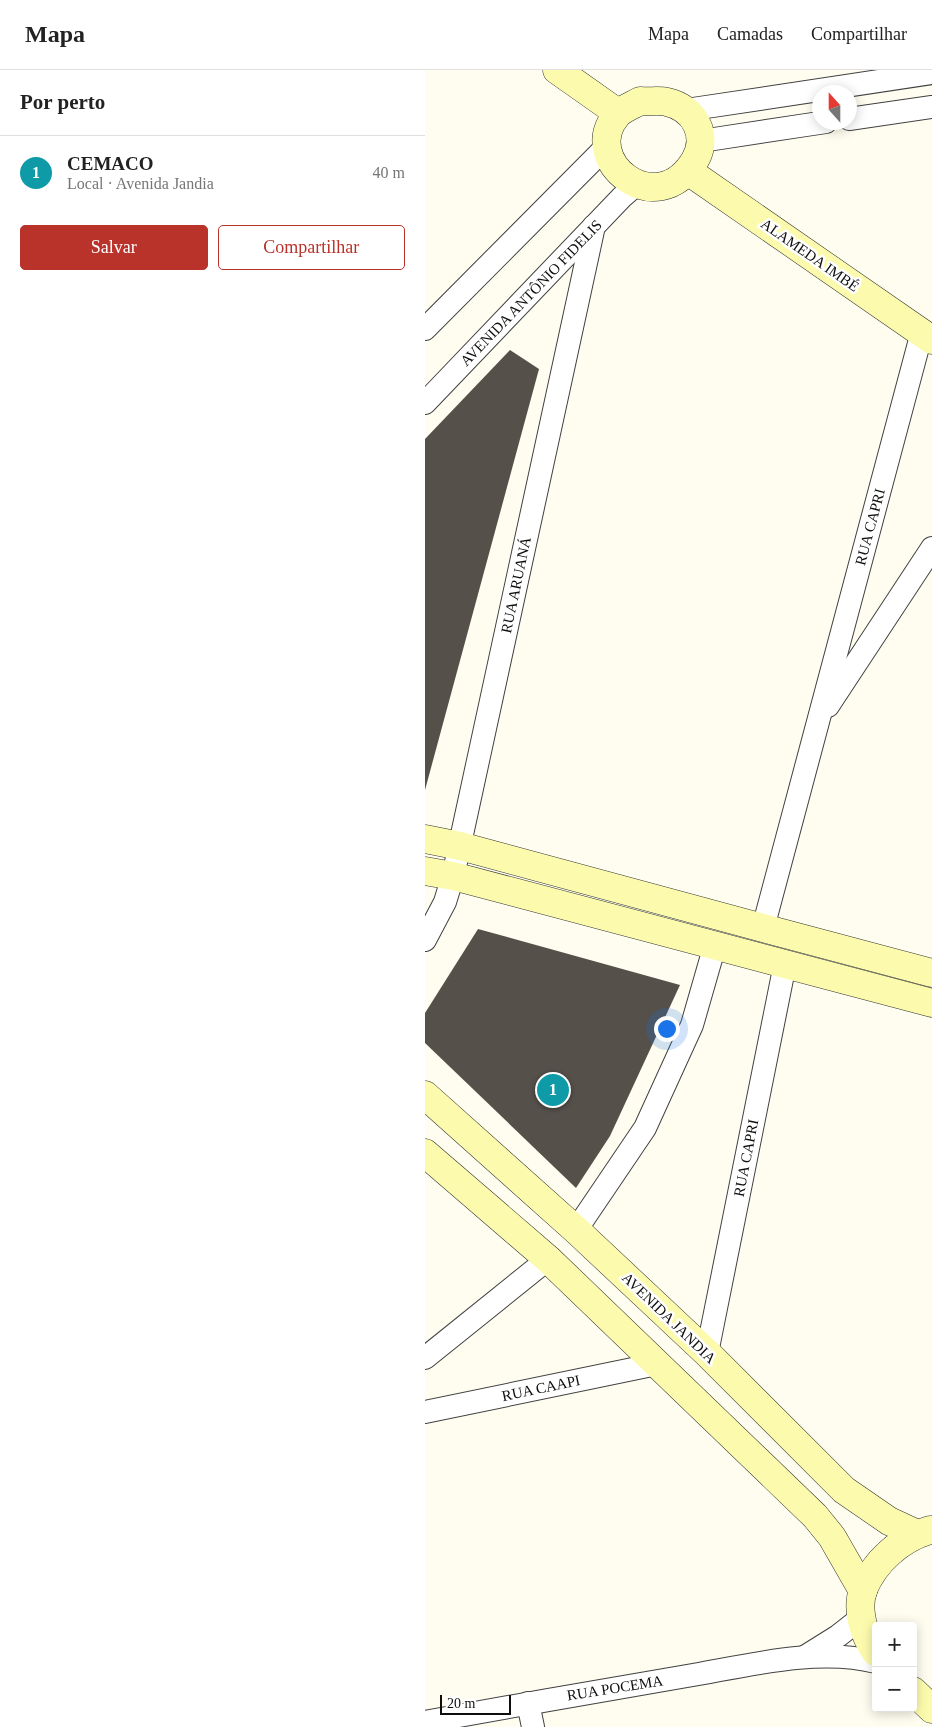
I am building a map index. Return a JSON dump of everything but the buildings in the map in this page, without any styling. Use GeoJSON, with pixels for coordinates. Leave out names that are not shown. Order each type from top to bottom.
{"type":"FeatureCollection","features":[{"type":"Feature","properties":{"kind":"street"},"geometry":{"type":"LineString","coordinates":[[557,70],[618,113]]}},
{"type":"Feature","properties":{"kind":"street"},"geometry":{"type":"LineString","coordinates":[[686,110],[932,73]]}},
{"type":"Feature","properties":{"kind":"street"},"geometry":{"type":"LineString","coordinates":[[425,329],[606,147],[610,125],[618,113],[640,101],[667,102],[686,110],[698,125],[701,141],[697,156],[688,171],[668,185],[646,188],[626,179],[615,166],[606,147]]}},
{"type":"Feature","properties":{"kind":"street"},"geometry":{"type":"LineString","coordinates":[[857,118],[932,107]]}},
{"type":"Feature","properties":{"kind":"street"},"geometry":{"type":"LineString","coordinates":[[701,141],[812,124]]}},
{"type":"Feature","properties":{"kind":"street","name":"ALAMEDA IMBÉ"},"geometry":{"type":"LineString","coordinates":[[688,171],[927,336]]}},
{"type":"Feature","properties":{"kind":"street","name":"AVENIDA ANTÔNIO FIDELIS"},"geometry":{"type":"LineString","coordinates":[[425,403],[622,197],[637,184]]}},
{"type":"Feature","properties":{"kind":"street","name":"RUA ARUANÁ"},"geometry":{"type":"LineString","coordinates":[[425,940],[445,902],[453,876],[595,226]]}},
{"type":"Feature","properties":{"kind":"street","name":"RUA CAPRI"},"geometry":{"type":"LineString","coordinates":[[763,928],[818,722],[927,336]]}},
{"type":"Feature","properties":{"kind":"street","name":"RUA CAPRI"},"geometry":{"type":"LineString","coordinates":[[818,722],[932,548]]}},
{"type":"Feature","properties":{"kind":"street"},"geometry":{"type":"LineString","coordinates":[[425,839],[460,846],[932,973]]}},
{"type":"Feature","properties":{"kind":"street"},"geometry":{"type":"LineString","coordinates":[[425,871],[453,876],[932,1003]]}},
{"type":"Feature","properties":{"kind":"street"},"geometry":{"type":"LineString","coordinates":[[577,1230],[645,1128],[692,1025],[715,945]]}},
{"type":"Feature","properties":{"kind":"street","name":"RUA CAPRI"},"geometry":{"type":"LineString","coordinates":[[707,1353],[785,964]]}},
{"type":"Feature","properties":{"kind":"street","name":"AVENIDA JANDIA"},"geometry":{"type":"LineString","coordinates":[[425,1095],[577,1230],[707,1353],[844,1490],[889,1521],[925,1532]]}},
{"type":"Feature","properties":{"kind":"street"},"geometry":{"type":"LineString","coordinates":[[425,1153],[548,1259],[815,1516],[832,1537],[863,1591]]}},
{"type":"Feature","properties":{"kind":"street"},"geometry":{"type":"LineString","coordinates":[[425,1358],[548,1259]]}},
{"type":"Feature","properties":{"kind":"street","name":"RUA CAAPI"},"geometry":{"type":"LineString","coordinates":[[425,1412],[657,1364]]}},
{"type":"Feature","properties":{"kind":"street"},"geometry":{"type":"LineString","coordinates":[[872,1646],[861,1618],[863,1591],[876,1568],[896,1546],[925,1532]]}},
{"type":"Feature","properties":{"kind":"street","name":"RUA POCEMA"},"geometry":{"type":"LineString","coordinates":[[806,1656],[838,1636],[861,1618]]}},
{"type":"Feature","properties":{"kind":"street","name":"RUA POCEMA"},"geometry":{"type":"LineString","coordinates":[[425,1722],[806,1656],[872,1661]]}},
{"type":"Feature","properties":{"kind":"street"},"geometry":{"type":"LineString","coordinates":[[917,1695],[932,1709]]}},
{"type":"Feature","properties":{"kind":"street"},"geometry":{"type":"LineString","coordinates":[[528,1703],[533,1727]]}},
{"type":"Feature","properties":{"kind":"place","name":"CEMACO"},"geometry":{"type":"Point","coordinates":[553,1090]}}]}
